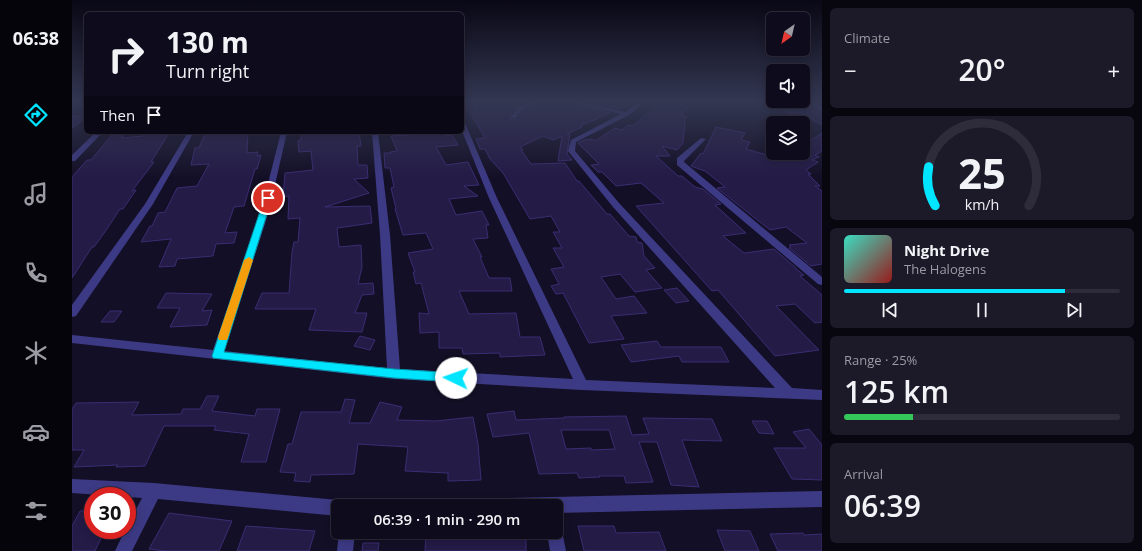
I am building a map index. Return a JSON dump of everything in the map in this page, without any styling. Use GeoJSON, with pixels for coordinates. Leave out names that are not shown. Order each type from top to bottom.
{"type":"FeatureCollection","features":[{"type":"Feature","properties":{"kind":"street"},"geometry":{"type":"LineString","coordinates":[[600,127],[581,136],[573,142],[571,151],[616,206],[788,393]]}},
{"type":"Feature","properties":{"kind":"street"},"geometry":{"type":"LineString","coordinates":[[464,128],[493,198],[582,385]]}},
{"type":"Feature","properties":{"kind":"street"},"geometry":{"type":"LineString","coordinates":[[72,159],[98,134]]}},
{"type":"Feature","properties":{"kind":"street"},"geometry":{"type":"LineString","coordinates":[[72,313],[149,204],[190,134]]}},
{"type":"Feature","properties":{"kind":"street"},"geometry":{"type":"LineString","coordinates":[[217,356],[265,211],[284,134]]}},
{"type":"Feature","properties":{"kind":"street"},"geometry":{"type":"LineString","coordinates":[[375,134],[385,235],[394,374]]}},
{"type":"Feature","properties":{"kind":"street"},"geometry":{"type":"LineString","coordinates":[[703,139],[680,160],[680,163],[822,282]]}},
{"type":"Feature","properties":{"kind":"street"},"geometry":{"type":"LineString","coordinates":[[72,339],[217,356],[323,365],[394,374],[582,385],[822,395]]}},
{"type":"Feature","properties":{"kind":"street"},"geometry":{"type":"LineString","coordinates":[[72,486],[154,491],[331,507]]}},
{"type":"Feature","properties":{"kind":"street"},"geometry":{"type":"LineString","coordinates":[[123,551],[154,491]]}},
{"type":"Feature","properties":{"kind":"street"},"geometry":{"type":"LineString","coordinates":[[563,505],[822,499]]}},
{"type":"Feature","properties":{"kind":"street"},"geometry":{"type":"LineString","coordinates":[[345,551],[346,539]]}},
{"type":"Feature","properties":{"kind":"street"},"geometry":{"type":"LineString","coordinates":[[556,539],[558,551]]}},
{"type":"Feature","properties":{"kind":"building"},"geometry":{"type":"Polygon","coordinates":[[[479,127],[582,127],[567,134],[570,134],[567,154],[572,160],[558,161],[562,136],[553,140],[543,136],[520,147],[531,164],[565,163],[577,181],[579,181],[607,214],[610,214],[629,236],[636,237],[637,242],[642,243],[644,256],[655,268],[646,270],[662,288],[635,292],[620,274],[601,277],[616,299],[634,296],[647,313],[611,316],[624,339],[589,343],[563,293],[556,294],[551,286],[559,284],[551,269],[564,267],[553,248],[562,248],[553,232],[560,232],[551,216],[530,219],[503,173],[490,159],[485,149],[480,149],[476,139],[485,138],[479,127]]]}},
{"type":"Feature","properties":{"kind":"building"},"geometry":{"type":"Polygon","coordinates":[[[626,127],[684,127],[683,143],[677,150],[662,146],[670,156],[656,156],[678,176],[682,176],[695,187],[703,189],[721,204],[715,205],[746,233],[723,236],[744,253],[774,249],[804,275],[800,276],[822,295],[822,322],[815,323],[795,304],[776,306],[819,350],[775,356],[718,290],[712,291],[636,206],[664,203],[641,183],[616,186],[602,172],[598,172],[591,165],[599,164],[578,143],[584,140],[592,139],[595,141],[615,128],[622,130],[626,127]]]}},
{"type":"Feature","properties":{"kind":"building"},"geometry":{"type":"Polygon","coordinates":[[[716,127],[745,133],[741,140],[750,142],[746,149],[766,155],[766,160],[810,160],[810,141],[822,133],[822,151],[815,155],[819,157],[812,160],[818,162],[806,170],[820,186],[815,186],[822,191],[822,264],[811,266],[789,248],[791,247],[789,245],[807,243],[786,227],[770,230],[717,188],[725,187],[705,171],[691,166],[701,153],[703,154],[716,127]]]}},
{"type":"Feature","properties":{"kind":"building"},"geometry":{"type":"Polygon","coordinates":[[[125,134],[121,138],[143,136],[145,134],[168,134],[151,162],[154,162],[132,191],[136,190],[123,209],[120,209],[94,247],[92,247],[72,278],[72,177],[87,160],[91,160],[112,135],[125,134]]]}},
{"type":"Feature","properties":{"kind":"building"},"geometry":{"type":"Polygon","coordinates":[[[208,134],[248,134],[247,153],[258,152],[257,156],[261,155],[257,169],[255,169],[244,206],[234,207],[225,233],[237,232],[234,243],[216,244],[213,256],[177,259],[175,266],[159,267],[171,239],[141,242],[150,226],[152,226],[158,213],[165,212],[177,188],[197,186],[209,164],[191,165],[195,148],[199,148],[204,136],[207,136],[208,134]]]}},
{"type":"Feature","properties":{"kind":"building"},"geometry":{"type":"Polygon","coordinates":[[[301,134],[359,134],[361,146],[357,146],[358,165],[367,165],[368,178],[354,179],[369,193],[325,207],[370,206],[372,223],[337,228],[339,247],[361,245],[362,267],[358,284],[373,283],[374,294],[362,295],[355,313],[367,313],[362,332],[309,330],[316,309],[255,309],[262,293],[289,293],[292,252],[294,242],[298,242],[300,218],[288,219],[289,196],[283,197],[285,173],[313,170],[311,151],[299,152],[298,141],[301,140],[301,134]]]}},
{"type":"Feature","properties":{"kind":"building"},"geometry":{"type":"Polygon","coordinates":[[[452,135],[458,145],[436,147],[446,165],[468,162],[479,185],[464,186],[478,196],[449,199],[456,215],[482,211],[489,225],[486,225],[488,238],[473,239],[482,257],[480,257],[489,278],[510,278],[512,291],[459,291],[469,314],[516,313],[520,337],[540,337],[545,355],[500,357],[500,353],[463,354],[462,348],[439,348],[439,332],[420,333],[419,313],[429,314],[421,283],[416,284],[413,272],[415,272],[408,253],[433,249],[426,233],[403,235],[395,209],[391,188],[394,187],[390,168],[385,168],[384,153],[397,151],[391,136],[452,135]]]}},
{"type":"Feature","properties":{"kind":"building"},"geometry":{"type":"Polygon","coordinates":[[[677,288],[689,301],[676,303],[664,290],[677,288]]]}},
{"type":"Feature","properties":{"kind":"building"},"geometry":{"type":"Polygon","coordinates":[[[166,293],[212,294],[202,311],[212,310],[207,325],[170,327],[180,308],[157,308],[166,293]]]}},
{"type":"Feature","properties":{"kind":"building"},"geometry":{"type":"Polygon","coordinates":[[[110,311],[122,311],[114,322],[101,322],[110,311]]]}},
{"type":"Feature","properties":{"kind":"building"},"geometry":{"type":"Polygon","coordinates":[[[360,336],[375,340],[370,350],[354,346],[360,336]]]}},
{"type":"Feature","properties":{"kind":"building"},"geometry":{"type":"Polygon","coordinates":[[[657,341],[661,347],[721,347],[729,362],[682,362],[679,356],[631,362],[621,345],[657,341]]]}},
{"type":"Feature","properties":{"kind":"building"},"geometry":{"type":"Polygon","coordinates":[[[207,396],[219,396],[212,411],[255,416],[257,409],[280,409],[266,462],[241,462],[249,434],[214,430],[216,426],[164,426],[145,466],[116,467],[118,465],[74,467],[84,450],[72,450],[72,409],[76,403],[139,402],[132,415],[181,414],[183,409],[200,409],[207,396]]]}},
{"type":"Feature","properties":{"kind":"building"},"geometry":{"type":"Polygon","coordinates":[[[345,399],[355,400],[349,423],[370,423],[380,402],[402,407],[397,420],[436,421],[473,417],[478,444],[481,480],[448,481],[448,473],[405,471],[408,447],[358,444],[354,474],[311,475],[310,482],[294,481],[296,473],[280,472],[288,444],[292,444],[301,412],[341,412],[345,399]]]}},
{"type":"Feature","properties":{"kind":"building"},"geometry":{"type":"Polygon","coordinates":[[[514,411],[516,420],[564,417],[626,416],[632,435],[649,434],[643,418],[712,419],[722,441],[682,440],[699,487],[671,485],[657,442],[639,442],[653,482],[626,483],[624,476],[579,478],[577,473],[539,474],[529,433],[493,437],[487,414],[514,411]],[[561,430],[566,449],[591,448],[591,450],[615,449],[609,430],[561,430]]]}},
{"type":"Feature","properties":{"kind":"building"},"geometry":{"type":"Polygon","coordinates":[[[752,421],[767,421],[774,434],[759,433],[752,421]]]}},
{"type":"Feature","properties":{"kind":"building"},"geometry":{"type":"Polygon","coordinates":[[[809,429],[822,445],[822,480],[792,479],[774,448],[806,448],[793,432],[809,429]]]}},
{"type":"Feature","properties":{"kind":"building"},"geometry":{"type":"Polygon","coordinates":[[[80,511],[84,511],[84,539],[101,539],[95,551],[72,551],[72,526],[80,511]]]}},
{"type":"Feature","properties":{"kind":"building"},"geometry":{"type":"Polygon","coordinates":[[[169,513],[232,521],[219,551],[164,551],[149,549],[169,513]]]}},
{"type":"Feature","properties":{"kind":"building"},"geometry":{"type":"Polygon","coordinates":[[[246,526],[315,531],[309,551],[237,551],[246,526]]]}},
{"type":"Feature","properties":{"kind":"building"},"geometry":{"type":"Polygon","coordinates":[[[578,526],[614,526],[616,533],[659,532],[666,551],[584,551],[578,526]]]}},
{"type":"Feature","properties":{"kind":"building"},"geometry":{"type":"Polygon","coordinates":[[[717,530],[750,531],[759,551],[725,551],[717,530]]]}},
{"type":"Feature","properties":{"kind":"building"},"geometry":{"type":"Polygon","coordinates":[[[803,533],[804,535],[822,534],[822,551],[778,551],[770,534],[803,533]]]}},
{"type":"Feature","properties":{"kind":"building"},"geometry":{"type":"Polygon","coordinates":[[[426,539],[526,539],[526,551],[425,551],[426,539]]]}},
{"type":"Feature","properties":{"kind":"building"},"geometry":{"type":"Polygon","coordinates":[[[363,543],[379,543],[378,551],[362,551],[363,543]]]}},
{"type":"Feature","properties":{"kind":"slow traffic"},"geometry":{"type":"LineString","coordinates":[[223,337],[249,260]]}},
{"type":"Feature","properties":{"kind":"route"},"geometry":{"type":"LineString","coordinates":[[268,198],[217,356],[323,365],[394,374],[456,378]]}}]}
